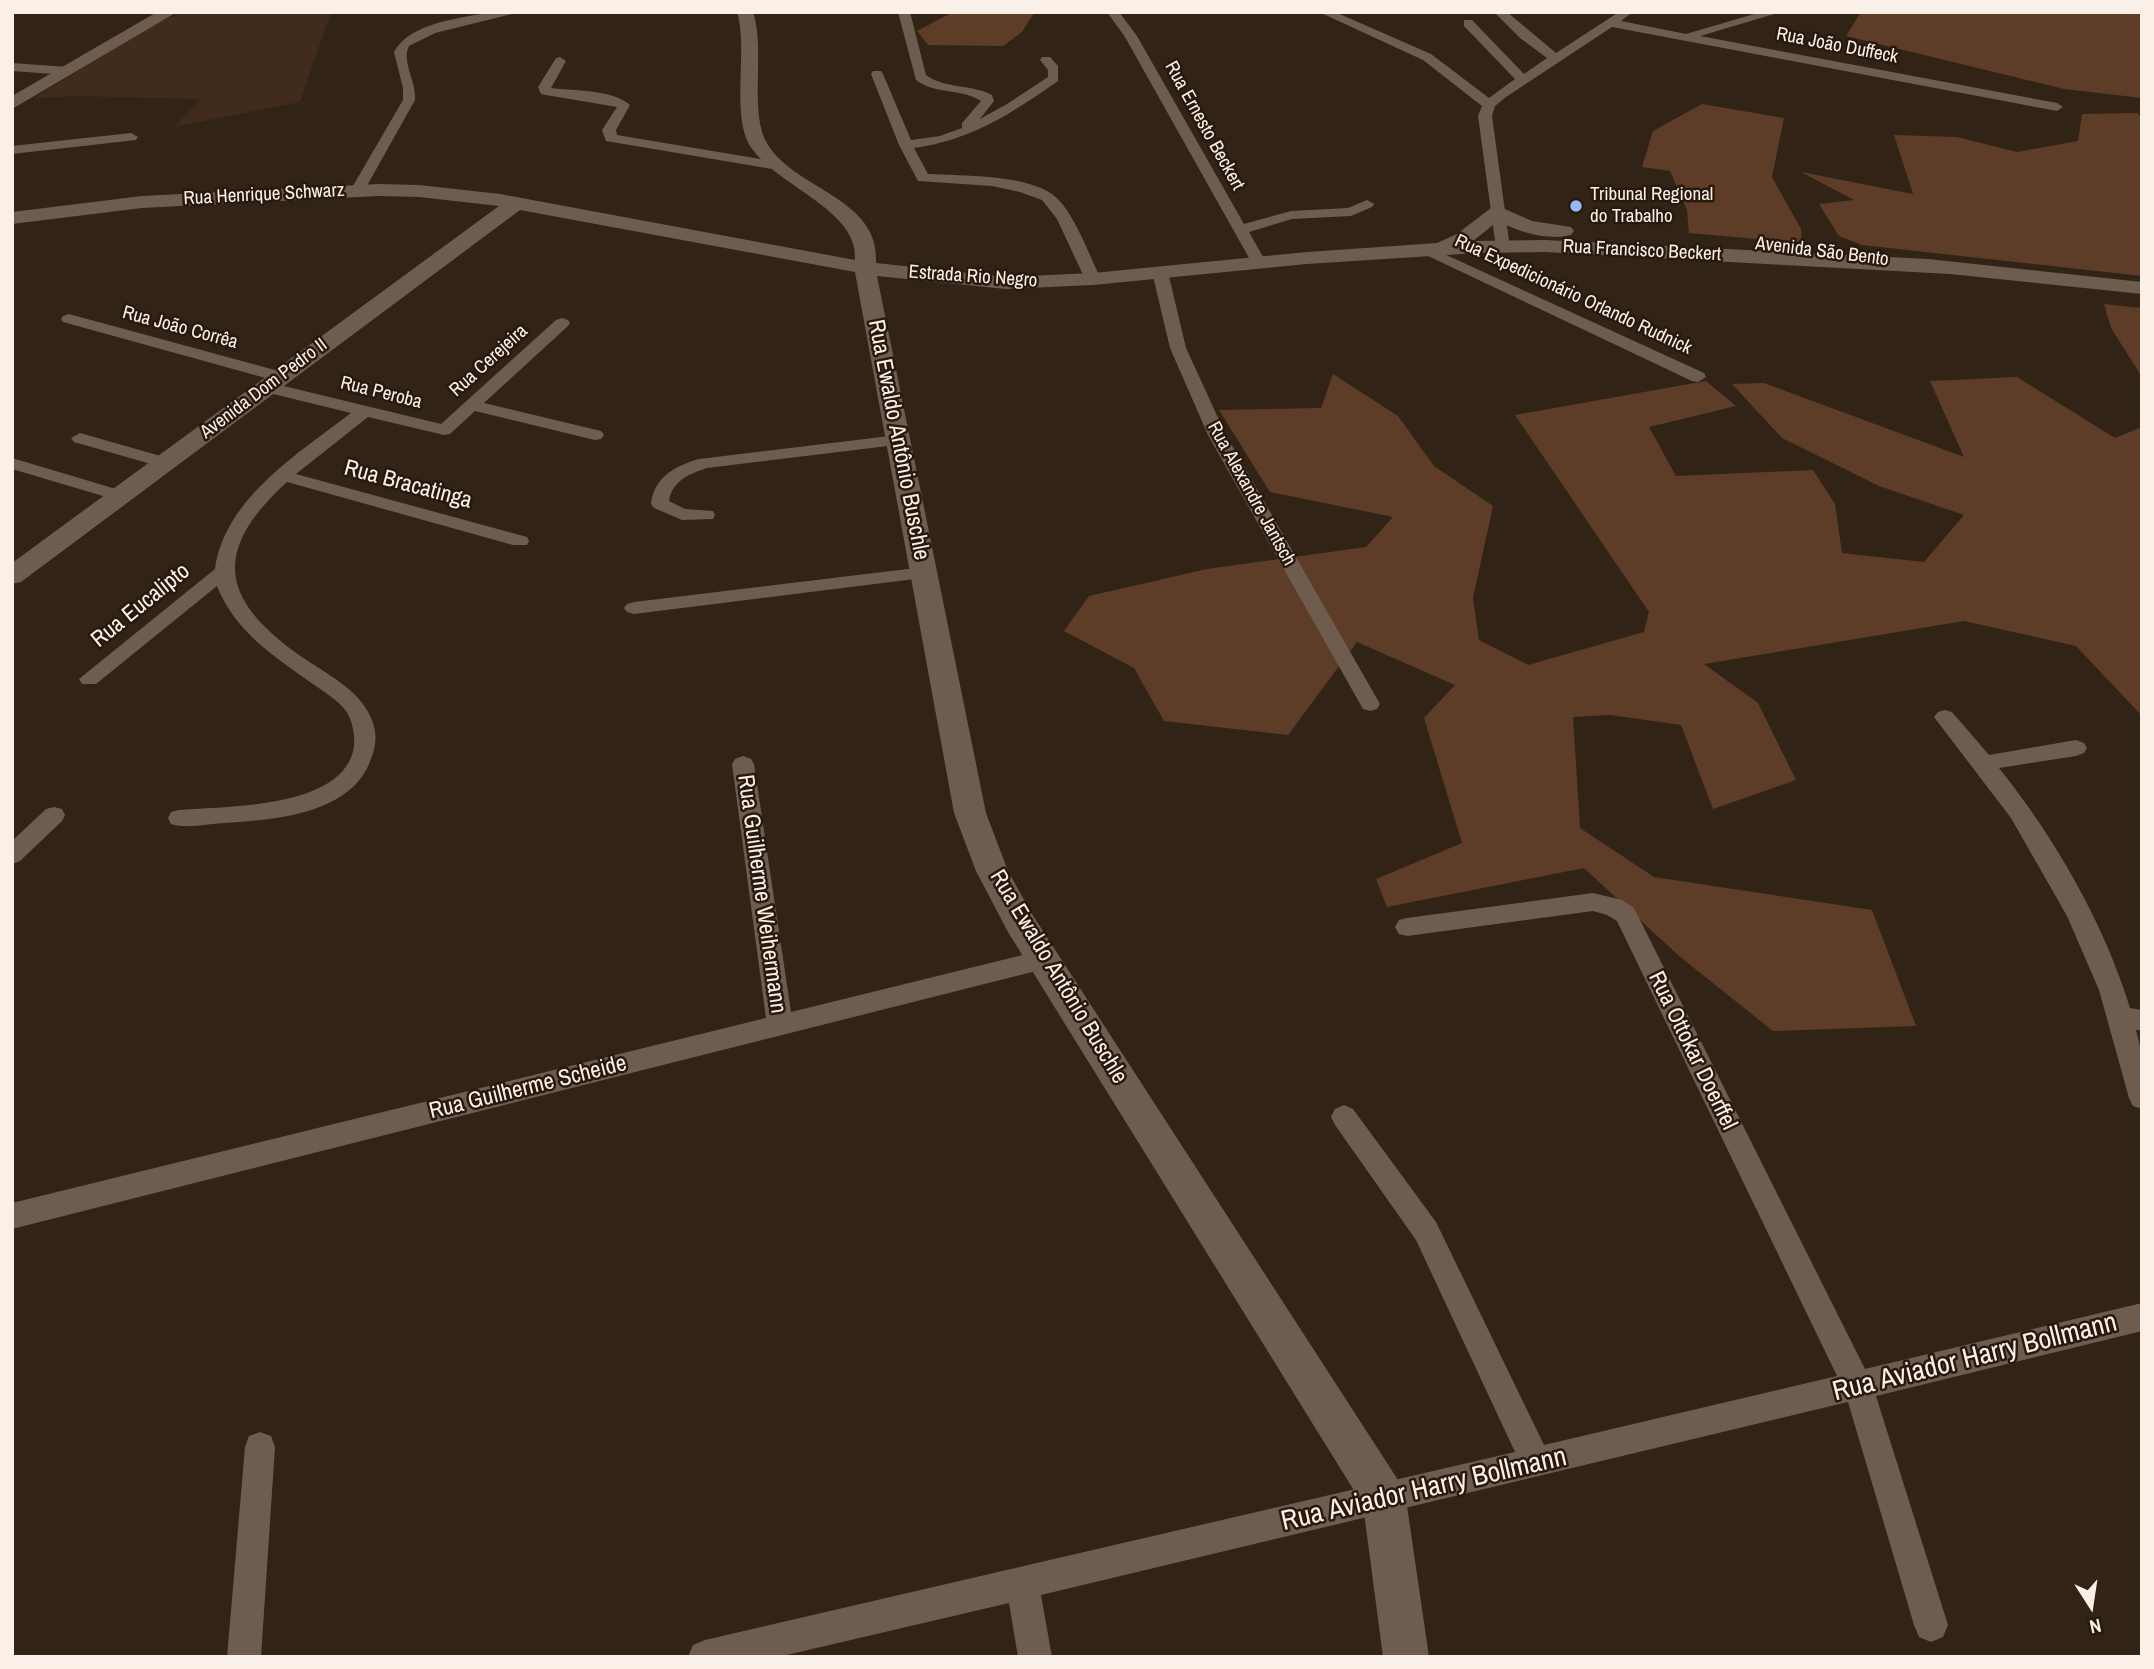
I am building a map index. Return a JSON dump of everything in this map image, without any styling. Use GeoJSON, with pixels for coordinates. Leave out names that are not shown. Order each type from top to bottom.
{"type":"FeatureCollection","features":[{"type":"Feature","properties":{"kind":"main road"},"geometry":{"type":"LineString","coordinates":[[12,104],[169,12]]}},
{"type":"Feature","properties":{"kind":"main road","name":"Rua Ewaldo Antônio Buschle"},"geometry":{"type":"LineString","coordinates":[[746,12],[750,27],[754,134],[762,151],[850,219],[860,229],[869,248],[865,268],[971,813],[996,878],[1043,960],[1384,1499]]}},
{"type":"Feature","properties":{"kind":"main road","name":"Rua Henrique Schwarz"},"geometry":{"type":"LineString","coordinates":[[12,218],[142,202],[357,191],[439,192],[516,203]]}},
{"type":"Feature","properties":{"kind":"main road","name":"Estrada Rio Negro"},"geometry":{"type":"LineString","coordinates":[[516,203],[865,268],[1006,283],[1093,279],[1258,262],[1503,245]]}},
{"type":"Feature","properties":{"kind":"main road","name":"Avenida Dom Pedro II"},"geometry":{"type":"LineString","coordinates":[[12,576],[516,203]]}},
{"type":"Feature","properties":{"kind":"main road"},"geometry":{"type":"LineString","coordinates":[[1431,252],[1464,238],[1498,212],[1525,227],[1632,236]]}},
{"type":"Feature","properties":{"kind":"main road","name":"Avenida São Bento"},"geometry":{"type":"LineString","coordinates":[[1503,245],[1581,236],[1632,236],[1787,247],[1948,268],[2142,288]]}},
{"type":"Feature","properties":{"kind":"main road","name":"Rua Francisco Beckert"},"geometry":{"type":"LineString","coordinates":[[1503,245],[1583,246],[1948,268]]}},
{"type":"Feature","properties":{"kind":"main road"},"geometry":{"type":"LineString","coordinates":[[1384,1499],[1406,1657]]}},
{"type":"Feature","properties":{"kind":"street"},"geometry":{"type":"LineString","coordinates":[[357,191],[409,100],[400,52],[403,43],[412,37],[456,24],[514,12]]}},
{"type":"Feature","properties":{"kind":"street"},"geometry":{"type":"LineString","coordinates":[[904,12],[918,71],[923,81],[939,88],[977,93],[988,101],[957,136]]}},
{"type":"Feature","properties":{"kind":"street","name":"Rua Ernesto Beckert"},"geometry":{"type":"LineString","coordinates":[[1113,12],[1131,36],[1258,262]]}},
{"type":"Feature","properties":{"kind":"street"},"geometry":{"type":"LineString","coordinates":[[1325,12],[1427,57],[1489,105]]}},
{"type":"Feature","properties":{"kind":"street"},"geometry":{"type":"LineString","coordinates":[[1500,12],[1524,35],[1556,59]]}},
{"type":"Feature","properties":{"kind":"street"},"geometry":{"type":"LineString","coordinates":[[1503,245],[1485,116],[1489,105],[1626,12]]}},
{"type":"Feature","properties":{"kind":"street"},"geometry":{"type":"LineString","coordinates":[[1684,37],[1775,12]]}},
{"type":"Feature","properties":{"kind":"street"},"geometry":{"type":"LineString","coordinates":[[1468,23],[1524,80]]}},
{"type":"Feature","properties":{"kind":"street","name":"Rua João Duffeck"},"geometry":{"type":"LineString","coordinates":[[1611,23],[2057,107]]}},
{"type":"Feature","properties":{"kind":"street"},"geometry":{"type":"LineString","coordinates":[[906,145],[957,136],[1004,112],[1054,78],[1054,69],[1046,60]]}},
{"type":"Feature","properties":{"kind":"street"},"geometry":{"type":"LineString","coordinates":[[560,61],[544,88],[546,91],[611,100],[624,105],[609,130],[611,138],[778,166]]}},
{"type":"Feature","properties":{"kind":"street"},"geometry":{"type":"LineString","coordinates":[[12,67],[68,71]]}},
{"type":"Feature","properties":{"kind":"street"},"geometry":{"type":"LineString","coordinates":[[877,74],[906,145],[923,177],[992,182],[1024,188],[1046,197],[1054,202],[1064,218],[1093,279]]}},
{"type":"Feature","properties":{"kind":"street"},"geometry":{"type":"LineString","coordinates":[[12,150],[131,137]]}},
{"type":"Feature","properties":{"kind":"street"},"geometry":{"type":"LineString","coordinates":[[1240,230],[1291,215],[1357,211],[1367,204]]}},
{"type":"Feature","properties":{"kind":"street","name":"Rua Expedicionário Orlando Rudnick"},"geometry":{"type":"LineString","coordinates":[[1431,252],[1698,377]]}},
{"type":"Feature","properties":{"kind":"street","name":"Rua Alexandre Jantsch"},"geometry":{"type":"LineString","coordinates":[[1160,272],[1178,348],[1193,387],[1217,435],[1370,704]]}},
{"type":"Feature","properties":{"kind":"street","name":"Rua João Corrêa"},"geometry":{"type":"LineString","coordinates":[[69,319],[274,382]]}},
{"type":"Feature","properties":{"kind":"street","name":"Rua Cerejeira"},"geometry":{"type":"LineString","coordinates":[[444,430],[562,323]]}},
{"type":"Feature","properties":{"kind":"street","name":"Rua Peroba"},"geometry":{"type":"LineString","coordinates":[[274,382],[364,411],[444,430]]}},
{"type":"Feature","properties":{"kind":"street"},"geometry":{"type":"LineString","coordinates":[[473,405],[596,435]]}},
{"type":"Feature","properties":{"kind":"street"},"geometry":{"type":"LineString","coordinates":[[179,818],[289,807],[334,792],[352,778],[362,761],[366,739],[363,720],[354,706],[253,627],[236,606],[224,571],[227,553],[244,517],[284,476],[364,411]]}},
{"type":"Feature","properties":{"kind":"street"},"geometry":{"type":"LineString","coordinates":[[80,438],[165,463]]}},
{"type":"Feature","properties":{"kind":"street"},"geometry":{"type":"LineString","coordinates":[[706,515],[682,514],[660,504],[660,495],[667,483],[679,472],[705,463],[898,440]]}},
{"type":"Feature","properties":{"kind":"street"},"geometry":{"type":"LineString","coordinates":[[12,463],[120,496]]}},
{"type":"Feature","properties":{"kind":"street","name":"Rua Bracatinga"},"geometry":{"type":"LineString","coordinates":[[284,476],[520,541]]}},
{"type":"Feature","properties":{"kind":"street","name":"Rua Eucalipto"},"geometry":{"type":"LineString","coordinates":[[89,679],[224,571]]}},
{"type":"Feature","properties":{"kind":"street"},"geometry":{"type":"LineString","coordinates":[[634,608],[924,573]]}},
{"type":"Feature","properties":{"kind":"street"},"geometry":{"type":"LineString","coordinates":[[1945,717],[1986,763],[2063,883],[2100,962],[2131,1019],[2142,1098]]}},
{"type":"Feature","properties":{"kind":"street"},"geometry":{"type":"LineString","coordinates":[[1986,763],[2076,748]]}},
{"type":"Feature","properties":{"kind":"street","name":"Rua Guilherme Weihermann"},"geometry":{"type":"LineString","coordinates":[[743,764],[780,1025]]}},
{"type":"Feature","properties":{"kind":"street"},"geometry":{"type":"LineString","coordinates":[[12,855],[54,815]]}},
{"type":"Feature","properties":{"kind":"street","name":"Rua Ottokar Doerffel"},"geometry":{"type":"LineString","coordinates":[[1407,927],[1593,902],[1614,907],[1626,915],[1858,1387],[1931,1625]]}},
{"type":"Feature","properties":{"kind":"street","name":"Rua Guilherme Scheide"},"geometry":{"type":"LineString","coordinates":[[12,1216],[1043,960]]}},
{"type":"Feature","properties":{"kind":"street"},"geometry":{"type":"LineString","coordinates":[[1344,1117],[1426,1231],[1536,1463]]}},
{"type":"Feature","properties":{"kind":"street","name":"Rua Aviador Harry Bollmann"},"geometry":{"type":"LineString","coordinates":[[705,1657],[1858,1387],[2142,1317]]}},
{"type":"Feature","properties":{"kind":"street"},"geometry":{"type":"LineString","coordinates":[[244,1657],[260,1447]]}},
{"type":"Feature","properties":{"kind":"street"},"geometry":{"type":"LineString","coordinates":[[1022,1583],[1035,1657]]}},
{"type":"Feature","properties":{"kind":"shaded area"},"geometry":{"type":"Polygon","coordinates":[[[181,12],[354,12],[330,15],[300,102],[174,127],[202,99],[77,96],[34,98],[147,28],[181,12]]]}},
{"type":"Feature","properties":{"kind":"shaded area"},"geometry":{"type":"Polygon","coordinates":[[[953,12],[1034,13],[1022,32],[1003,46],[928,45],[917,31],[953,12]]]}},
{"type":"Feature","properties":{"kind":"shaded area"},"geometry":{"type":"Polygon","coordinates":[[[1861,12],[2142,12],[2142,98],[2064,89],[1846,36],[1861,12]]]}},
{"type":"Feature","properties":{"kind":"shaded area"},"geometry":{"type":"Polygon","coordinates":[[[1702,104],[1784,118],[1772,177],[1801,229],[1802,243],[1689,233],[1687,210],[1670,171],[1642,167],[1653,131],[1702,104]]]}},
{"type":"Feature","properties":{"kind":"shaded area"},"geometry":{"type":"Polygon","coordinates":[[[2137,113],[2142,118],[2142,276],[1862,245],[1839,236],[1819,204],[1854,200],[1801,172],[1913,194],[1894,135],[1957,137],[2017,152],[2078,141],[2082,114],[2137,113]]]}},
{"type":"Feature","properties":{"kind":"shaded area"},"geometry":{"type":"Polygon","coordinates":[[[2104,304],[2142,308],[2142,377],[2111,328],[2104,304]]]}},
{"type":"Feature","properties":{"kind":"shaded area"},"geometry":{"type":"Polygon","coordinates":[[[1333,374],[1398,416],[1434,466],[1493,506],[1473,598],[1479,640],[1528,665],[1644,632],[1649,612],[1515,415],[1706,381],[1736,406],[1649,427],[1676,476],[1813,470],[1835,504],[1842,553],[1924,562],[1964,515],[1879,486],[1782,438],[1732,384],[1764,383],[1964,457],[1930,381],[2017,377],[2115,438],[2142,427],[2142,716],[2076,646],[1964,621],[1704,664],[1758,703],[1796,780],[1713,809],[1681,725],[1610,715],[1573,717],[1580,828],[1654,877],[1872,910],[1916,1026],[1773,1031],[1679,956],[1584,868],[1387,907],[1376,879],[1462,843],[1424,718],[1455,685],[1357,642],[1288,735],[1164,721],[1134,668],[1064,631],[1089,596],[1207,569],[1366,547],[1393,517],[1270,492],[1219,410],[1321,408],[1333,374]]]}},
{"type":"Feature","properties":{"kind":"place","name":"Tribunal Regional do Trabalho"},"geometry":{"type":"Point","coordinates":[1576,206]}}]}
